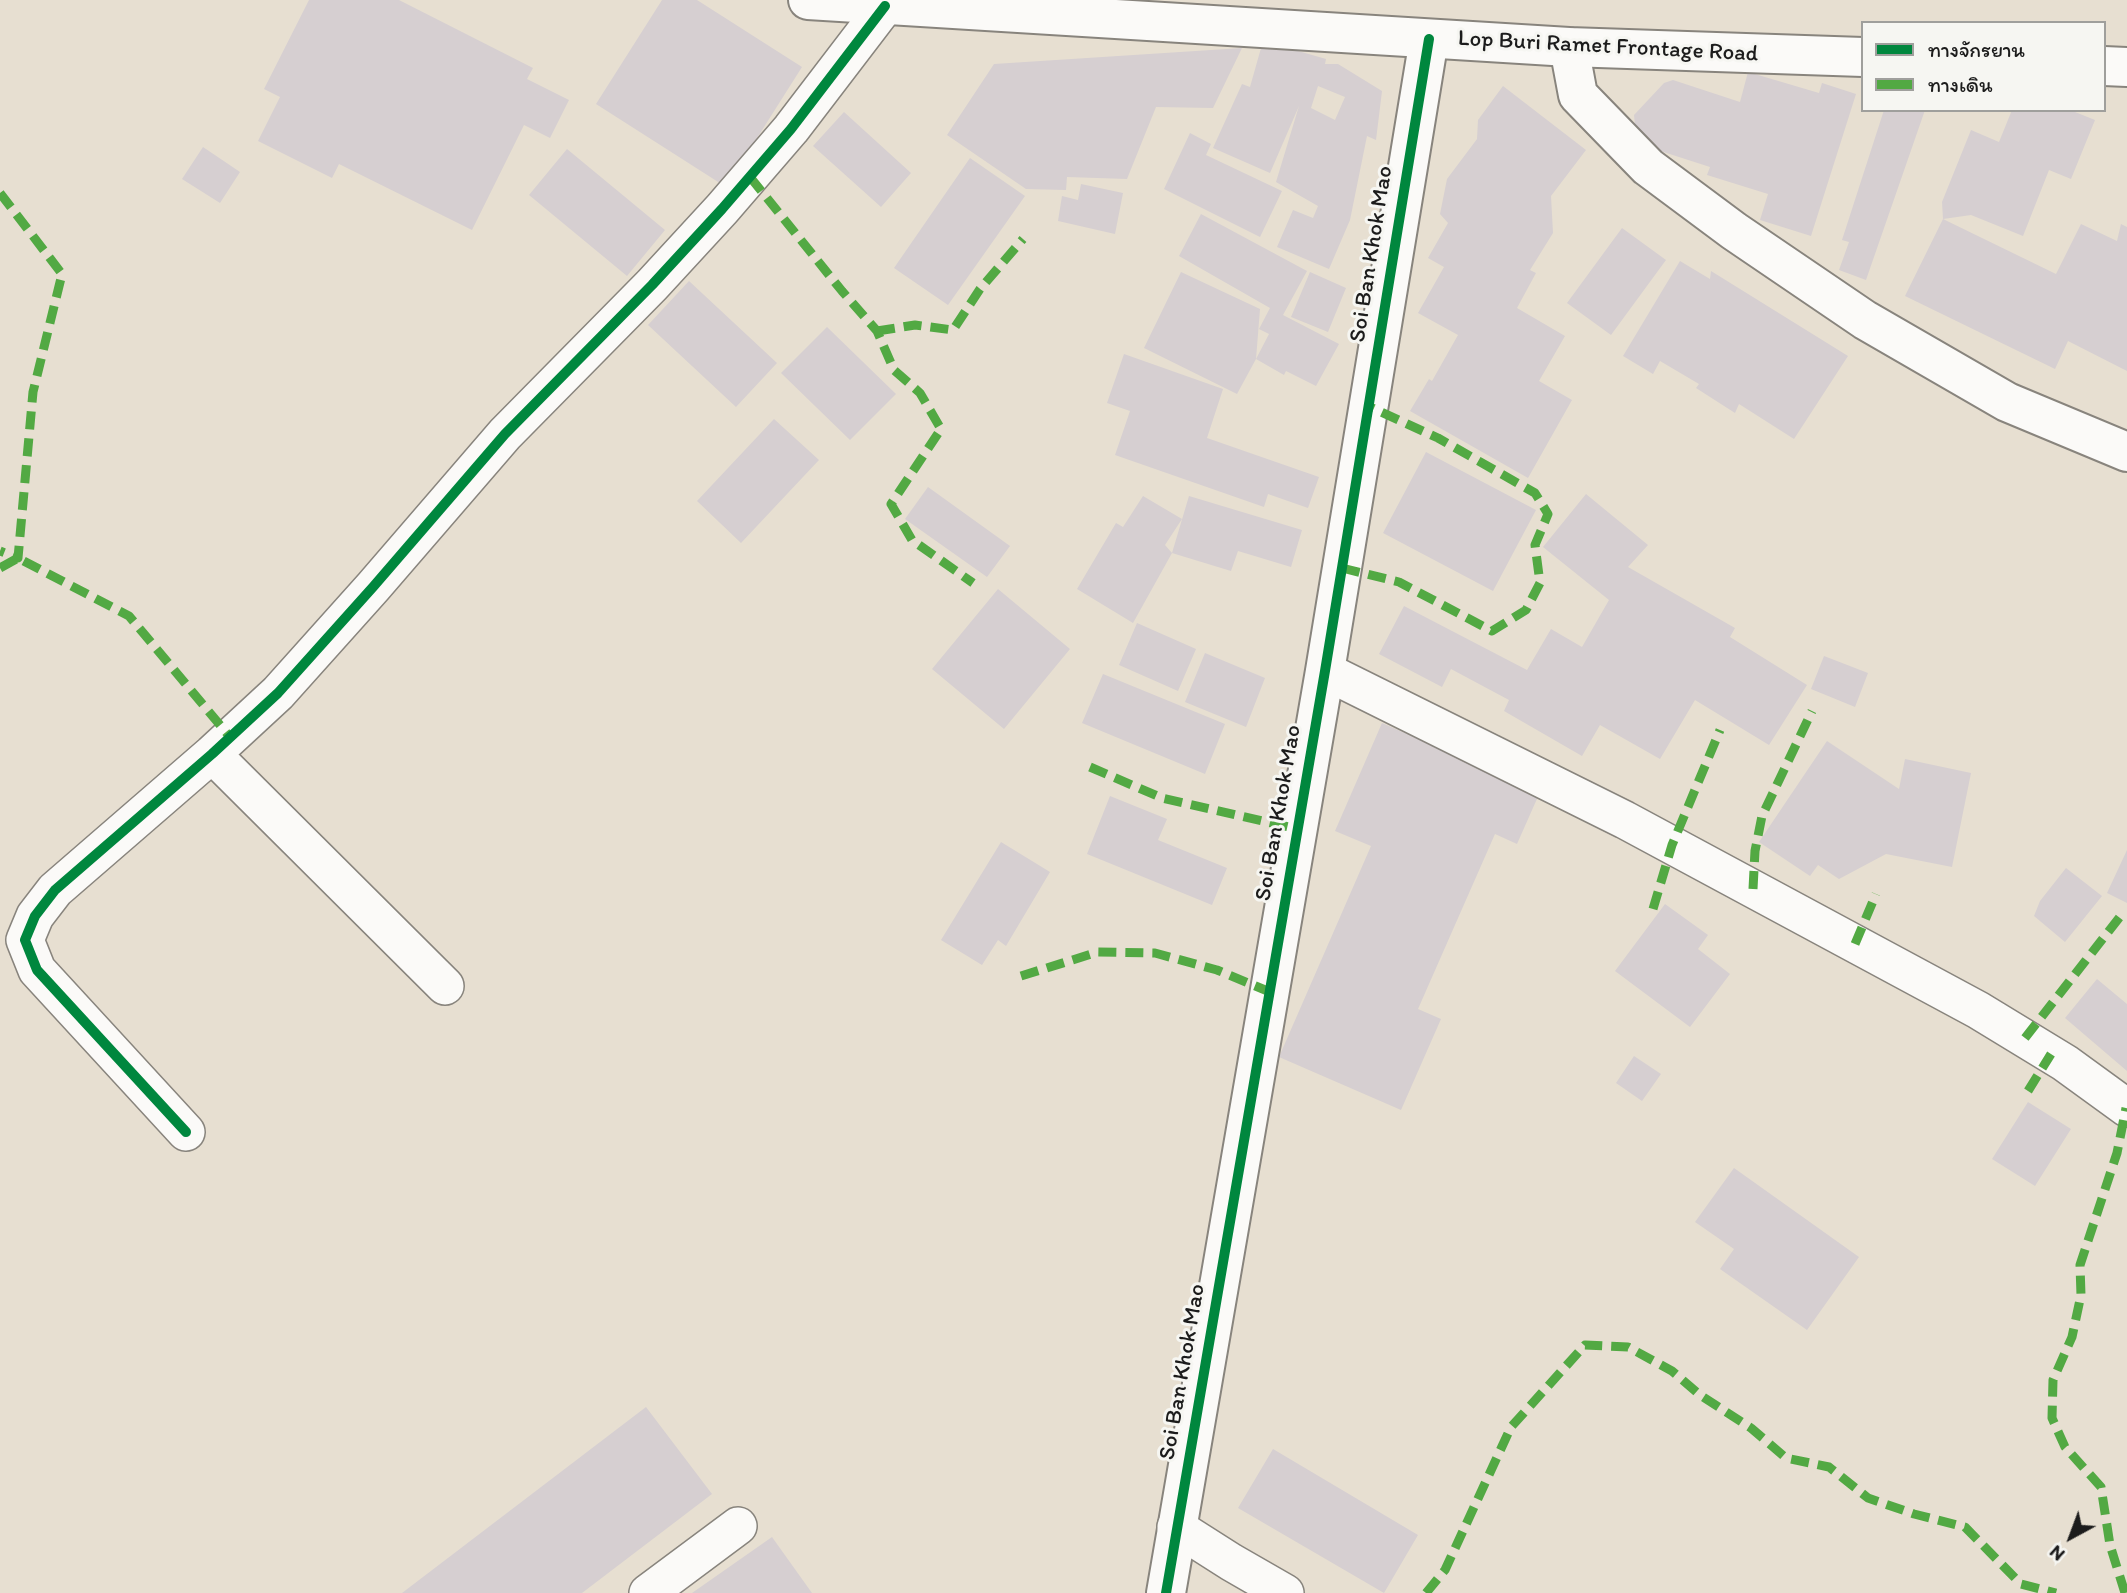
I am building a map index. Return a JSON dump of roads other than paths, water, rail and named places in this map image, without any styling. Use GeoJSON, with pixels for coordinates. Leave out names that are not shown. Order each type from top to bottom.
{"type":"FeatureCollection","features":[{"type":"Feature","properties":{"kind":"street","name":"Lop Buri Ramet Frontage Road"},"geometry":{"type":"LineString","coordinates":[[808,0],[1569,47],[1861,58]]}},
{"type":"Feature","properties":{"kind":"street"},"geometry":{"type":"LineString","coordinates":[[186,1132],[37,970],[25,940],[35,916],[55,890],[278,693],[505,434],[652,285],[722,209],[791,129],[885,6]]}},
{"type":"Feature","properties":{"kind":"street","name":"Soi Ban Khok Mao"},"geometry":{"type":"LineString","coordinates":[[1166,1593],[1325,671],[1429,39]]}},
{"type":"Feature","properties":{"kind":"street"},"geometry":{"type":"LineString","coordinates":[[1569,47],[1578,95],[1648,167],[1734,231],[1865,320],[2007,402],[2127,452]]}},
{"type":"Feature","properties":{"kind":"street"},"geometry":{"type":"LineString","coordinates":[[2106,66],[2127,67]]}},
{"type":"Feature","properties":{"kind":"street"},"geometry":{"type":"LineString","coordinates":[[1325,671],[1625,820],[1978,1010],[2065,1063],[2127,1108]]}},
{"type":"Feature","properties":{"kind":"street"},"geometry":{"type":"LineString","coordinates":[[212,754],[445,986]]}},
{"type":"Feature","properties":{"kind":"street"},"geometry":{"type":"LineString","coordinates":[[648,1593],[738,1526]]}},
{"type":"Feature","properties":{"kind":"street"},"geometry":{"type":"LineString","coordinates":[[1177,1527],[1285,1593]]}}]}
